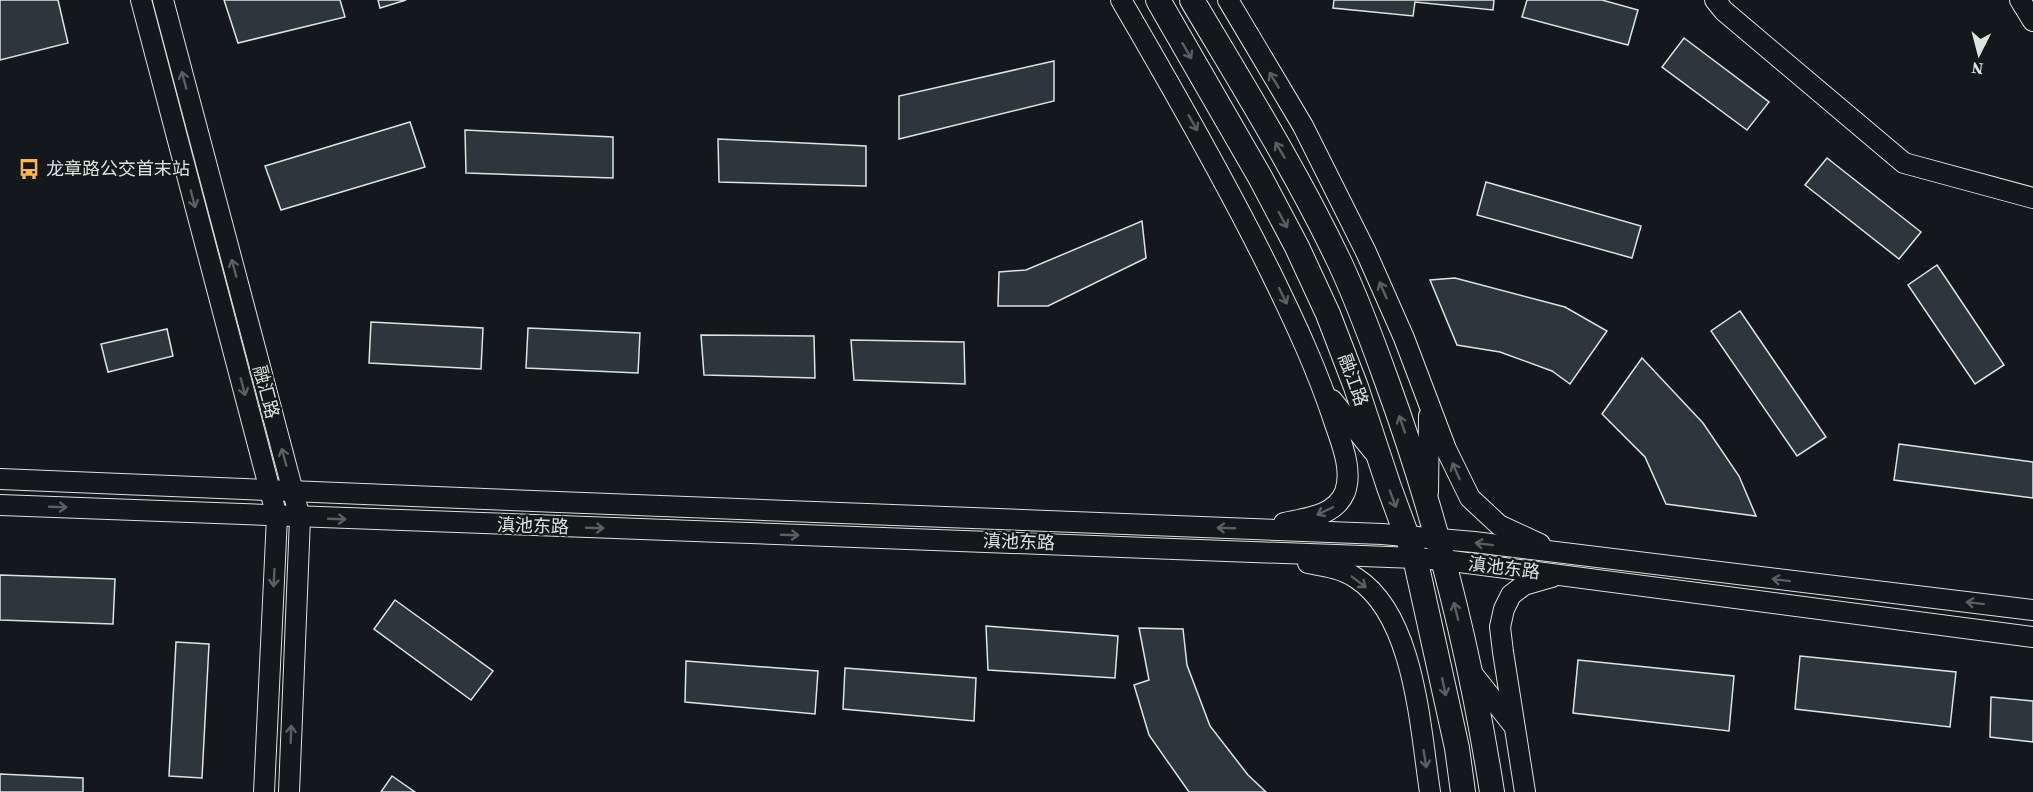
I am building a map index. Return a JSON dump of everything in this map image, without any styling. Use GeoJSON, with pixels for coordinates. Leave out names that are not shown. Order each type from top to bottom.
{"type":"FeatureCollection","features":[{"type":"Feature","properties":{"kind":"main road","name":"融江路"},"geometry":{"type":"LineString","coordinates":[[1158,0],[1260,177],[1297,247],[1340,345],[1411,547],[1455,737],[1463,792]]}},
{"type":"Feature","properties":{"kind":"main road","name":"融江路"},"geometry":{"type":"LineString","coordinates":[[1192,0],[1291,169],[1340,263],[1402,421],[1441,550],[1471,672],[1492,792]]}},
{"type":"Feature","properties":{"kind":"street","name":"融汇路"},"geometry":{"type":"LineString","coordinates":[[141,0],[277,517],[264,792]]}},
{"type":"Feature","properties":{"kind":"street","name":"融汇路"},"geometry":{"type":"LineString","coordinates":[[164,0],[300,518],[289,792]]}},
{"type":"Feature","properties":{"kind":"street"},"geometry":{"type":"LineString","coordinates":[[1121,0],[1207,148],[1298,328],[1323,388],[1348,471],[1346,489],[1340,503],[1324,513],[1259,529]]}},
{"type":"Feature","properties":{"kind":"street"},"geometry":{"type":"LineString","coordinates":[[1228,0],[1303,126],[1384,290],[1446,449],[1470,498],[1499,525],[1565,554]]}},
{"type":"Feature","properties":{"kind":"street"},"geometry":{"type":"LineString","coordinates":[[1715,0],[1724,11],[1904,163],[2033,198]]}},
{"type":"Feature","properties":{"kind":"street"},"geometry":{"type":"LineString","coordinates":[[2020,0],[2033,21]]}},
{"type":"Feature","properties":{"kind":"street"},"geometry":{"type":"LineString","coordinates":[[1323,388],[1380,460]]}},
{"type":"Feature","properties":{"kind":"street"},"geometry":{"type":"LineString","coordinates":[[1428,504],[1430,405]]}},
{"type":"Feature","properties":{"kind":"street","name":"滇池东路"},"geometry":{"type":"LineString","coordinates":[[0,478],[1259,529],[1441,550],[1565,554],[2033,610]]}},
{"type":"Feature","properties":{"kind":"street","name":"滇池东路"},"geometry":{"type":"LineString","coordinates":[[0,505],[300,518],[1243,551],[1411,547]]}},
{"type":"Feature","properties":{"kind":"street","name":"滇池东路"},"geometry":{"type":"LineString","coordinates":[[1441,550],[1560,575],[2033,637]]}},
{"type":"Feature","properties":{"kind":"street"},"geometry":{"type":"LineString","coordinates":[[1243,551],[1335,569],[1355,577],[1380,600],[1400,638],[1412,675],[1430,792]]}},
{"type":"Feature","properties":{"kind":"street"},"geometry":{"type":"LineString","coordinates":[[1525,792],[1500,627],[1504,609],[1511,595],[1524,585],[1560,575]]}},
{"type":"Feature","properties":{"kind":"street"},"geometry":{"type":"LineString","coordinates":[[1471,672],[1516,728]]}},
{"type":"Feature","properties":{"kind":"building"},"geometry":{"type":"Polygon","coordinates":[[[0,0],[58,0],[68,43],[0,60],[0,0]]]}},
{"type":"Feature","properties":{"kind":"building"},"geometry":{"type":"Polygon","coordinates":[[[224,0],[340,0],[345,17],[238,43],[224,0]]]}},
{"type":"Feature","properties":{"kind":"building"},"geometry":{"type":"Polygon","coordinates":[[[378,0],[406,0],[380,8],[378,0]]]}},
{"type":"Feature","properties":{"kind":"building"},"geometry":{"type":"Polygon","coordinates":[[[1334,0],[1494,0],[1493,10],[1415,2],[1413,16],[1333,8],[1334,0]]]}},
{"type":"Feature","properties":{"kind":"building"},"geometry":{"type":"Polygon","coordinates":[[[1527,0],[1602,0],[1638,10],[1628,45],[1522,17],[1527,0]]]}},
{"type":"Feature","properties":{"kind":"building"},"geometry":{"type":"Polygon","coordinates":[[[1684,38],[1769,102],[1747,130],[1662,67],[1684,38]]]}},
{"type":"Feature","properties":{"kind":"building"},"geometry":{"type":"Polygon","coordinates":[[[1054,61],[1054,101],[899,139],[899,96],[1054,61]]]}},
{"type":"Feature","properties":{"kind":"building"},"geometry":{"type":"Polygon","coordinates":[[[410,122],[425,167],[281,210],[265,166],[410,122]]]}},
{"type":"Feature","properties":{"kind":"building"},"geometry":{"type":"Polygon","coordinates":[[[465,130],[613,137],[613,178],[466,173],[465,130]]]}},
{"type":"Feature","properties":{"kind":"building"},"geometry":{"type":"Polygon","coordinates":[[[718,139],[866,146],[866,186],[719,182],[718,139]]]}},
{"type":"Feature","properties":{"kind":"building"},"geometry":{"type":"Polygon","coordinates":[[[1827,158],[1921,232],[1899,259],[1805,185],[1827,158]]]}},
{"type":"Feature","properties":{"kind":"building"},"geometry":{"type":"Polygon","coordinates":[[[1486,182],[1641,226],[1632,258],[1477,215],[1486,182]]]}},
{"type":"Feature","properties":{"kind":"building"},"geometry":{"type":"Polygon","coordinates":[[[1142,221],[1146,258],[1048,306],[998,306],[999,272],[1026,270],[1142,221]]]}},
{"type":"Feature","properties":{"kind":"building"},"geometry":{"type":"Polygon","coordinates":[[[1937,265],[2004,365],[1975,384],[1908,285],[1937,265]]]}},
{"type":"Feature","properties":{"kind":"building"},"geometry":{"type":"Polygon","coordinates":[[[1455,278],[1565,307],[1607,331],[1570,384],[1552,371],[1500,352],[1457,345],[1430,280],[1455,278]]]}},
{"type":"Feature","properties":{"kind":"building"},"geometry":{"type":"Polygon","coordinates":[[[1740,311],[1826,437],[1797,456],[1711,331],[1740,311]]]}},
{"type":"Feature","properties":{"kind":"building"},"geometry":{"type":"Polygon","coordinates":[[[371,322],[483,328],[481,369],[369,363],[371,322]]]}},
{"type":"Feature","properties":{"kind":"building"},"geometry":{"type":"Polygon","coordinates":[[[528,328],[640,333],[638,373],[526,368],[528,328]]]}},
{"type":"Feature","properties":{"kind":"building"},"geometry":{"type":"Polygon","coordinates":[[[167,329],[173,356],[108,372],[101,344],[167,329]]]}},
{"type":"Feature","properties":{"kind":"building"},"geometry":{"type":"Polygon","coordinates":[[[701,335],[814,336],[815,378],[704,375],[701,335]]]}},
{"type":"Feature","properties":{"kind":"building"},"geometry":{"type":"Polygon","coordinates":[[[851,340],[964,342],[965,384],[854,380],[851,340]]]}},
{"type":"Feature","properties":{"kind":"building"},"geometry":{"type":"Polygon","coordinates":[[[1642,358],[1703,423],[1739,476],[1756,516],[1666,504],[1645,457],[1602,414],[1642,358]]]}},
{"type":"Feature","properties":{"kind":"building"},"geometry":{"type":"Polygon","coordinates":[[[1899,444],[2033,462],[2033,498],[1894,480],[1899,444]]]}},
{"type":"Feature","properties":{"kind":"building"},"geometry":{"type":"Polygon","coordinates":[[[0,575],[115,579],[113,624],[0,620],[0,575]]]}},
{"type":"Feature","properties":{"kind":"building"},"geometry":{"type":"Polygon","coordinates":[[[395,600],[493,671],[471,700],[374,629],[395,600]]]}},
{"type":"Feature","properties":{"kind":"building"},"geometry":{"type":"Polygon","coordinates":[[[986,626],[1118,636],[1115,678],[988,670],[986,626]]]}},
{"type":"Feature","properties":{"kind":"building"},"geometry":{"type":"Polygon","coordinates":[[[1139,628],[1183,629],[1187,665],[1210,726],[1248,775],[1266,792],[1189,792],[1149,735],[1134,685],[1149,680],[1139,628]]]}},
{"type":"Feature","properties":{"kind":"building"},"geometry":{"type":"Polygon","coordinates":[[[176,642],[209,644],[202,778],[169,776],[176,642]]]}},
{"type":"Feature","properties":{"kind":"building"},"geometry":{"type":"Polygon","coordinates":[[[1800,656],[1956,672],[1950,727],[1795,709],[1800,656]]]}},
{"type":"Feature","properties":{"kind":"building"},"geometry":{"type":"Polygon","coordinates":[[[1578,660],[1734,676],[1729,731],[1573,713],[1578,660]]]}},
{"type":"Feature","properties":{"kind":"building"},"geometry":{"type":"Polygon","coordinates":[[[686,661],[818,671],[815,714],[685,702],[686,661]]]}},
{"type":"Feature","properties":{"kind":"building"},"geometry":{"type":"Polygon","coordinates":[[[845,668],[976,678],[974,721],[843,709],[845,668]]]}},
{"type":"Feature","properties":{"kind":"building"},"geometry":{"type":"Polygon","coordinates":[[[1991,697],[2033,701],[2033,742],[1990,737],[1991,697]]]}},
{"type":"Feature","properties":{"kind":"building"},"geometry":{"type":"Polygon","coordinates":[[[0,774],[83,778],[83,792],[0,792],[0,774]]]}},
{"type":"Feature","properties":{"kind":"building"},"geometry":{"type":"Polygon","coordinates":[[[392,776],[415,792],[381,792],[392,776]]]}},
{"type":"Feature","properties":{"kind":"place","name":"龙章路公交首末站"},"geometry":{"type":"Point","coordinates":[29,169]}}]}
